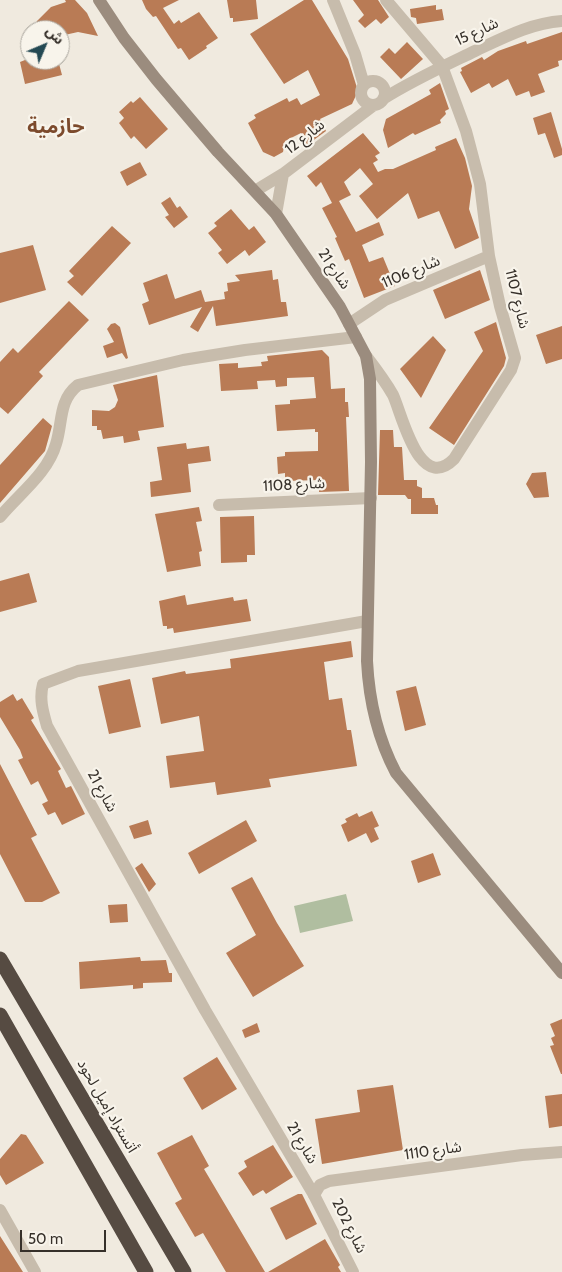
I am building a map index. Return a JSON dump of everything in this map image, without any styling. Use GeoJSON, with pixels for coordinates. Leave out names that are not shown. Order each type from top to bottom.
{"type":"FeatureCollection","features":[{"type":"Feature","properties":{"kind":"highway","name":"أتستراد إميل لحود"},"geometry":{"type":"LineString","coordinates":[[0,958],[184,1272]]}},
{"type":"Feature","properties":{"kind":"highway"},"geometry":{"type":"LineString","coordinates":[[0,1015],[146,1272]]}},
{"type":"Feature","properties":{"kind":"main road","name":"شارع 21"},"geometry":{"type":"LineString","coordinates":[[98,0],[124,38],[156,79],[218,152],[276,214],[330,292],[366,356],[370,379],[371,498],[367,621],[369,690],[373,714],[388,757],[396,773],[562,973]]}},
{"type":"Feature","properties":{"kind":"street"},"geometry":{"type":"LineString","coordinates":[[333,0],[355,54],[374,84],[385,92],[378,102],[367,103],[362,98],[361,91],[374,84]]}},
{"type":"Feature","properties":{"kind":"street","name":"شارع 1107"},"geometry":{"type":"LineString","coordinates":[[366,356],[380,373],[393,396],[417,456],[441,468],[448,465],[501,386],[511,370],[515,358],[500,306],[490,256],[480,184],[471,145],[442,66],[386,0]]}},
{"type":"Feature","properties":{"kind":"street","name":"شارع 15"},"geometry":{"type":"LineString","coordinates":[[378,102],[442,66],[524,29],[539,24],[562,21]]}},
{"type":"Feature","properties":{"kind":"street","name":"شارع 15"},"geometry":{"type":"LineString","coordinates":[[374,84],[409,83]]}},
{"type":"Feature","properties":{"kind":"street","name":"شارع 12"},"geometry":{"type":"LineString","coordinates":[[346,126],[362,98]]}},
{"type":"Feature","properties":{"kind":"street","name":"شارع 12"},"geometry":{"type":"LineString","coordinates":[[255,191],[283,174],[378,102]]}},
{"type":"Feature","properties":{"kind":"street","name":"شارع 12"},"geometry":{"type":"LineString","coordinates":[[276,214],[283,174]]}},
{"type":"Feature","properties":{"kind":"street","name":"شارع 1106"},"geometry":{"type":"LineString","coordinates":[[349,324],[385,300],[490,256]]}},
{"type":"Feature","properties":{"kind":"street"},"geometry":{"type":"LineString","coordinates":[[0,517],[49,461],[56,445],[63,403],[68,393],[78,385],[184,360],[245,350],[356,337]]}},
{"type":"Feature","properties":{"kind":"street","name":"شارع 1108"},"geometry":{"type":"LineString","coordinates":[[219,505],[371,498]]}},
{"type":"Feature","properties":{"kind":"street","name":"شارع 21"},"geometry":{"type":"LineString","coordinates":[[314,1195],[205,1010],[47,726],[41,692],[43,684],[50,680],[78,671],[367,621]]}},
{"type":"Feature","properties":{"kind":"street","name":"شارع 1110"},"geometry":{"type":"LineString","coordinates":[[314,1195],[320,1185],[329,1181],[522,1155],[562,1152]]}},
{"type":"Feature","properties":{"kind":"street","name":"شارع 202"},"geometry":{"type":"LineString","coordinates":[[314,1195],[353,1272]]}},
{"type":"Feature","properties":{"kind":"street"},"geometry":{"type":"LineString","coordinates":[[0,1210],[35,1272]]}},
{"type":"Feature","properties":{"kind":"green space"},"geometry":{"type":"Polygon","coordinates":[[[346,894],[353,921],[300,933],[294,906],[346,894]]]}},
{"type":"Feature","properties":{"kind":"building"},"geometry":{"type":"Polygon","coordinates":[[[65,0],[75,0],[87,13],[98,36],[78,32],[70,34],[70,20],[38,20],[51,7],[66,2],[65,0]]]}},
{"type":"Feature","properties":{"kind":"building"},"geometry":{"type":"Polygon","coordinates":[[[142,0],[179,0],[163,8],[174,24],[179,20],[181,23],[199,12],[218,38],[189,60],[181,48],[178,49],[156,16],[153,17],[146,9],[142,0]]]}},
{"type":"Feature","properties":{"kind":"building"},"geometry":{"type":"Polygon","coordinates":[[[227,0],[256,0],[258,19],[233,22],[233,18],[230,18],[227,0]]]}},
{"type":"Feature","properties":{"kind":"building"},"geometry":{"type":"Polygon","coordinates":[[[304,0],[312,0],[348,59],[358,91],[352,104],[320,119],[326,131],[307,145],[301,133],[285,141],[283,152],[274,157],[263,152],[248,123],[256,118],[254,115],[287,98],[289,102],[297,98],[301,105],[320,95],[308,70],[284,84],[250,34],[304,0]]]}},
{"type":"Feature","properties":{"kind":"building"},"geometry":{"type":"Polygon","coordinates":[[[353,0],[378,0],[389,17],[381,24],[376,19],[365,28],[358,21],[364,15],[353,0]]]}},
{"type":"Feature","properties":{"kind":"building"},"geometry":{"type":"Polygon","coordinates":[[[436,5],[436,10],[442,9],[444,20],[417,24],[416,18],[411,17],[410,9],[436,5]]]}},
{"type":"Feature","properties":{"kind":"building"},"geometry":{"type":"Polygon","coordinates":[[[562,32],[562,60],[558,61],[559,66],[538,74],[545,92],[531,97],[529,91],[516,96],[508,79],[492,88],[489,83],[471,93],[460,72],[462,71],[461,68],[482,57],[484,60],[498,51],[526,41],[527,44],[562,32]]]}},
{"type":"Feature","properties":{"kind":"building"},"geometry":{"type":"Polygon","coordinates":[[[407,42],[423,59],[401,79],[380,57],[389,48],[395,54],[407,42]]]}},
{"type":"Feature","properties":{"kind":"building"},"geometry":{"type":"Polygon","coordinates":[[[22,70],[61,70],[62,75],[25,84],[22,70]]]}},
{"type":"Feature","properties":{"kind":"building"},"geometry":{"type":"Polygon","coordinates":[[[440,83],[449,109],[445,111],[446,114],[440,120],[441,123],[415,135],[413,133],[388,148],[383,130],[386,119],[431,94],[429,90],[440,83]]]}},
{"type":"Feature","properties":{"kind":"building"},"geometry":{"type":"Polygon","coordinates":[[[140,97],[168,129],[146,149],[134,136],[131,139],[119,123],[124,118],[119,112],[131,101],[133,103],[140,97]]]}},
{"type":"Feature","properties":{"kind":"building"},"geometry":{"type":"Polygon","coordinates":[[[551,112],[562,149],[562,155],[554,158],[545,133],[538,135],[533,118],[551,112]]]}},
{"type":"Feature","properties":{"kind":"building"},"geometry":{"type":"Polygon","coordinates":[[[363,133],[380,153],[375,156],[378,160],[373,163],[378,172],[385,169],[393,169],[436,150],[435,147],[456,138],[465,158],[472,186],[469,209],[479,238],[455,249],[439,211],[418,219],[408,193],[377,219],[359,196],[373,184],[360,168],[344,182],[351,195],[339,201],[356,232],[379,222],[384,235],[362,245],[369,262],[383,257],[395,286],[364,298],[349,259],[345,261],[335,238],[337,237],[322,208],[332,203],[321,182],[316,187],[307,176],[363,133]]]}},
{"type":"Feature","properties":{"kind":"building"},"geometry":{"type":"Polygon","coordinates":[[[140,162],[147,175],[127,186],[120,172],[140,162]]]}},
{"type":"Feature","properties":{"kind":"building"},"geometry":{"type":"Polygon","coordinates":[[[170,197],[177,208],[180,206],[188,217],[174,228],[165,217],[169,215],[161,203],[170,197]]]}},
{"type":"Feature","properties":{"kind":"building"},"geometry":{"type":"Polygon","coordinates":[[[231,209],[249,230],[254,226],[266,242],[249,256],[245,250],[227,264],[218,253],[222,250],[208,233],[217,226],[214,223],[231,209]]]}},
{"type":"Feature","properties":{"kind":"building"},"geometry":{"type":"Polygon","coordinates":[[[112,226],[131,243],[82,296],[67,282],[74,276],[69,271],[112,226]]]}},
{"type":"Feature","properties":{"kind":"building"},"geometry":{"type":"Polygon","coordinates":[[[33,245],[46,290],[0,303],[0,253],[33,245]]]}},
{"type":"Feature","properties":{"kind":"building"},"geometry":{"type":"Polygon","coordinates":[[[272,270],[273,280],[278,279],[281,302],[286,302],[288,316],[216,326],[213,306],[198,332],[190,327],[202,307],[149,325],[142,304],[149,301],[143,283],[167,274],[175,299],[201,290],[205,302],[225,299],[224,292],[228,291],[227,283],[240,281],[235,275],[272,270]]]}},
{"type":"Feature","properties":{"kind":"building"},"geometry":{"type":"Polygon","coordinates":[[[480,270],[490,300],[445,319],[433,290],[480,270]]]}},
{"type":"Feature","properties":{"kind":"building"},"geometry":{"type":"Polygon","coordinates":[[[69,301],[89,320],[39,372],[43,376],[8,414],[0,407],[0,362],[13,348],[18,353],[69,301]]]}},
{"type":"Feature","properties":{"kind":"building"},"geometry":{"type":"Polygon","coordinates":[[[496,322],[506,358],[504,366],[454,445],[429,428],[483,351],[474,332],[496,322]]]}},
{"type":"Feature","properties":{"kind":"building"},"geometry":{"type":"Polygon","coordinates":[[[115,323],[120,327],[128,358],[126,359],[122,353],[107,358],[103,346],[114,342],[107,329],[111,324],[115,323]]]}},
{"type":"Feature","properties":{"kind":"building"},"geometry":{"type":"Polygon","coordinates":[[[562,326],[562,359],[546,364],[536,335],[562,326]]]}},
{"type":"Feature","properties":{"kind":"building"},"geometry":{"type":"Polygon","coordinates":[[[433,336],[446,350],[421,398],[400,369],[433,336]]]}},
{"type":"Feature","properties":{"kind":"building"},"geometry":{"type":"Polygon","coordinates":[[[322,350],[329,357],[331,389],[345,388],[345,402],[348,402],[349,417],[346,417],[349,491],[319,492],[319,480],[285,481],[285,473],[278,474],[277,457],[285,456],[285,452],[318,451],[318,432],[315,432],[315,429],[277,431],[275,405],[290,404],[290,400],[316,398],[314,377],[287,378],[287,386],[276,387],[275,380],[257,381],[258,389],[221,391],[219,364],[238,363],[238,368],[262,366],[261,362],[268,361],[267,356],[322,350]]]}},
{"type":"Feature","properties":{"kind":"building"},"geometry":{"type":"Polygon","coordinates":[[[157,375],[164,427],[138,431],[140,440],[124,443],[123,436],[103,439],[101,430],[97,430],[97,426],[92,426],[92,410],[109,411],[115,407],[118,400],[113,385],[157,375]]]}},
{"type":"Feature","properties":{"kind":"building"},"geometry":{"type":"Polygon","coordinates":[[[43,418],[52,426],[45,451],[0,503],[0,465],[43,418]]]}},
{"type":"Feature","properties":{"kind":"building"},"geometry":{"type":"Polygon","coordinates":[[[380,430],[393,430],[394,447],[402,447],[404,480],[417,480],[417,486],[422,488],[422,498],[434,498],[436,505],[438,505],[438,514],[411,514],[411,499],[408,499],[405,495],[378,495],[380,430]]]}},
{"type":"Feature","properties":{"kind":"building"},"geometry":{"type":"Polygon","coordinates":[[[186,443],[187,449],[209,446],[211,461],[188,464],[191,492],[151,497],[150,482],[162,480],[157,447],[186,443]]]}},
{"type":"Feature","properties":{"kind":"building"},"geometry":{"type":"Polygon","coordinates":[[[546,472],[549,497],[534,498],[526,484],[532,473],[546,472]]]}},
{"type":"Feature","properties":{"kind":"building"},"geometry":{"type":"Polygon","coordinates":[[[199,507],[202,521],[196,522],[202,551],[199,552],[201,566],[167,572],[155,514],[199,507]]]}},
{"type":"Feature","properties":{"kind":"building"},"geometry":{"type":"Polygon","coordinates":[[[254,516],[255,555],[247,555],[247,562],[221,563],[220,517],[254,516]]]}},
{"type":"Feature","properties":{"kind":"building"},"geometry":{"type":"Polygon","coordinates":[[[29,573],[37,602],[0,612],[0,581],[29,573]]]}},
{"type":"Feature","properties":{"kind":"building"},"geometry":{"type":"Polygon","coordinates":[[[185,595],[187,605],[233,597],[234,601],[247,599],[251,621],[174,633],[173,628],[167,629],[167,626],[163,626],[159,601],[185,595]]]}},
{"type":"Feature","properties":{"kind":"building"},"geometry":{"type":"Polygon","coordinates":[[[351,641],[353,657],[324,662],[329,700],[342,698],[347,730],[351,730],[357,766],[269,779],[271,787],[217,795],[215,782],[170,788],[166,756],[204,751],[199,716],[161,724],[152,678],[185,671],[186,674],[231,668],[230,659],[351,641]]]}},
{"type":"Feature","properties":{"kind":"building"},"geometry":{"type":"Polygon","coordinates":[[[130,679],[141,727],[109,734],[98,686],[130,679]]]}},
{"type":"Feature","properties":{"kind":"building"},"geometry":{"type":"Polygon","coordinates":[[[416,686],[426,725],[405,731],[396,691],[416,686]]]}},
{"type":"Feature","properties":{"kind":"building"},"geometry":{"type":"Polygon","coordinates":[[[13,694],[17,701],[22,698],[34,718],[31,720],[61,769],[58,771],[66,788],[71,786],[85,814],[62,825],[55,812],[48,815],[42,804],[48,801],[38,781],[31,785],[18,760],[23,758],[20,750],[0,717],[0,702],[13,694]]]}},
{"type":"Feature","properties":{"kind":"building"},"geometry":{"type":"Polygon","coordinates":[[[0,764],[37,835],[31,838],[60,893],[42,902],[25,902],[0,854],[0,764]]]}},
{"type":"Feature","properties":{"kind":"building"},"geometry":{"type":"Polygon","coordinates":[[[372,811],[379,826],[374,828],[379,839],[371,843],[366,833],[348,842],[341,825],[347,822],[345,819],[357,813],[359,817],[372,811]]]}},
{"type":"Feature","properties":{"kind":"building"},"geometry":{"type":"Polygon","coordinates":[[[148,820],[152,834],[134,839],[129,826],[148,820]]]}},
{"type":"Feature","properties":{"kind":"building"},"geometry":{"type":"Polygon","coordinates":[[[246,820],[257,841],[199,874],[188,853],[246,820]]]}},
{"type":"Feature","properties":{"kind":"building"},"geometry":{"type":"Polygon","coordinates":[[[433,853],[441,875],[418,883],[411,861],[433,853]]]}},
{"type":"Feature","properties":{"kind":"building"},"geometry":{"type":"Polygon","coordinates":[[[142,863],[156,884],[149,892],[135,868],[142,863]]]}},
{"type":"Feature","properties":{"kind":"building"},"geometry":{"type":"Polygon","coordinates":[[[252,877],[277,923],[304,966],[253,997],[226,953],[256,935],[231,888],[252,877]]]}},
{"type":"Feature","properties":{"kind":"building"},"geometry":{"type":"Polygon","coordinates":[[[127,904],[128,922],[110,923],[108,905],[127,904]]]}},
{"type":"Feature","properties":{"kind":"building"},"geometry":{"type":"Polygon","coordinates":[[[140,957],[141,961],[166,960],[169,973],[172,973],[172,982],[143,983],[143,988],[133,989],[133,985],[80,989],[79,962],[140,957]]]}},
{"type":"Feature","properties":{"kind":"building"},"geometry":{"type":"Polygon","coordinates":[[[562,1019],[561,1074],[550,1046],[554,1045],[551,1038],[555,1036],[550,1024],[562,1019]]]}},
{"type":"Feature","properties":{"kind":"building"},"geometry":{"type":"Polygon","coordinates":[[[257,1023],[260,1032],[245,1038],[242,1030],[257,1023]]]}},
{"type":"Feature","properties":{"kind":"building"},"geometry":{"type":"Polygon","coordinates":[[[217,1057],[237,1089],[202,1110],[183,1078],[217,1057]]]}},
{"type":"Feature","properties":{"kind":"building"},"geometry":{"type":"Polygon","coordinates":[[[393,1085],[403,1150],[322,1164],[315,1119],[360,1112],[357,1090],[393,1085]]]}},
{"type":"Feature","properties":{"kind":"building"},"geometry":{"type":"Polygon","coordinates":[[[562,1094],[562,1126],[549,1128],[545,1096],[562,1094]]]}},
{"type":"Feature","properties":{"kind":"building"},"geometry":{"type":"Polygon","coordinates":[[[21,1134],[26,1135],[44,1163],[6,1185],[0,1175],[0,1159],[21,1134]]]}},
{"type":"Feature","properties":{"kind":"building"},"geometry":{"type":"Polygon","coordinates":[[[192,1135],[209,1166],[204,1169],[265,1272],[226,1272],[203,1233],[195,1237],[175,1203],[182,1199],[157,1153],[192,1135]]]}},
{"type":"Feature","properties":{"kind":"building"},"geometry":{"type":"Polygon","coordinates":[[[273,1145],[293,1177],[266,1194],[263,1190],[253,1196],[238,1173],[247,1167],[244,1161],[273,1145]]]}},
{"type":"Feature","properties":{"kind":"building"},"geometry":{"type":"Polygon","coordinates":[[[298,1194],[302,1194],[317,1224],[286,1240],[270,1208],[298,1194]]]}},
{"type":"Feature","properties":{"kind":"building"},"geometry":{"type":"Polygon","coordinates":[[[0,1236],[23,1272],[0,1272],[0,1236]]]}},
{"type":"Feature","properties":{"kind":"building"},"geometry":{"type":"Polygon","coordinates":[[[325,1239],[340,1265],[338,1267],[341,1272],[268,1272],[325,1239]]]}},
{"type":"Feature","properties":{"kind":"district","name":"حازمية"},"geometry":{"type":"Point","coordinates":[56,127]}}]}
